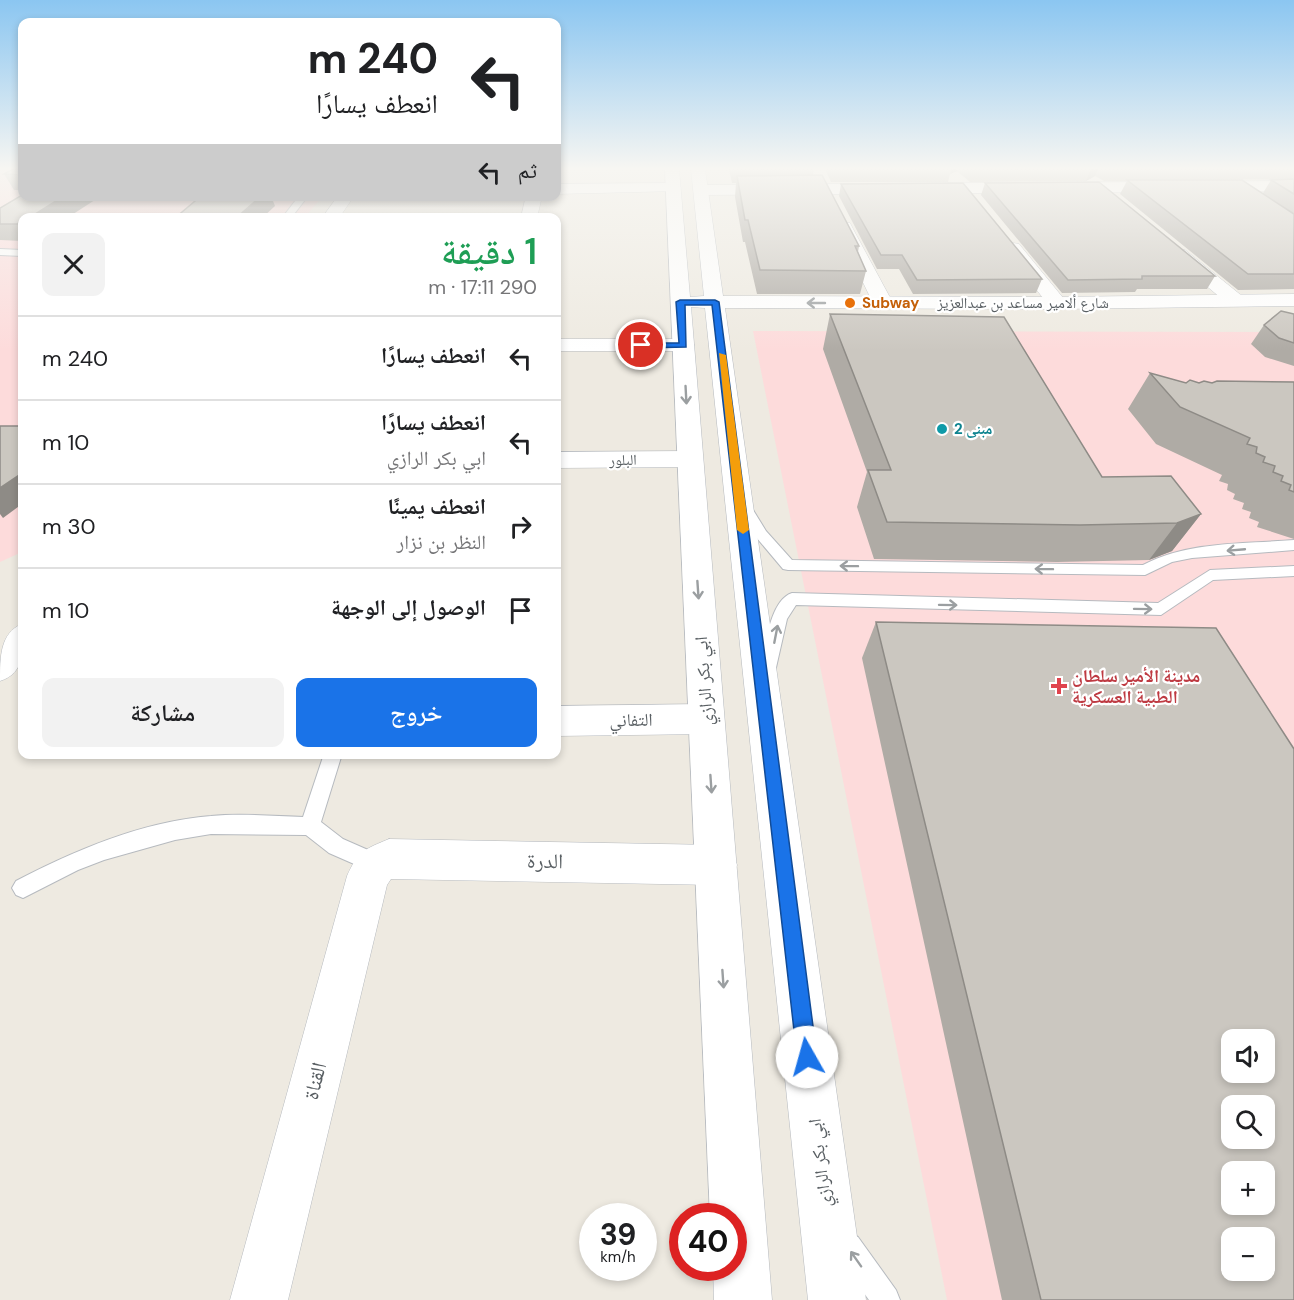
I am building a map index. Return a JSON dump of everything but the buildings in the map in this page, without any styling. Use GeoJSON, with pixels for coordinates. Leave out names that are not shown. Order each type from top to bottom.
{"type":"FeatureCollection","features":[{"type":"Feature","properties":{"kind":"street","name":"ابي بكر الرازي"},"geometry":{"type":"LineString","coordinates":[[685,230],[682,323],[743,1300]]}},
{"type":"Feature","properties":{"kind":"street","name":"ابي بكر الرازي"},"geometry":{"type":"LineString","coordinates":[[698,230],[716,311],[837,1300]]}},
{"type":"Feature","properties":{"kind":"street"},"geometry":{"type":"LineString","coordinates":[[846,230],[883,303]]}},
{"type":"Feature","properties":{"kind":"street"},"geometry":{"type":"LineString","coordinates":[[1001,233],[1057,303]]}},
{"type":"Feature","properties":{"kind":"street"},"geometry":{"type":"LineString","coordinates":[[1163,240],[1235,300]]}},
{"type":"Feature","properties":{"kind":"street","name":"شارع ألامير مساعد بن عبدالعزيز"},"geometry":{"type":"LineString","coordinates":[[716,311],[883,303],[1294,300]]}},
{"type":"Feature","properties":{"kind":"street"},"geometry":{"type":"LineString","coordinates":[[561,344],[682,323],[716,311]]}},
{"type":"Feature","properties":{"kind":"street","name":"شارع ألامير مساعد بن عبدالعزيز"},"geometry":{"type":"LineString","coordinates":[[716,311],[950,318],[1294,314]]}},
{"type":"Feature","properties":{"kind":"street","name":"البلور"},"geometry":{"type":"LineString","coordinates":[[561,460],[690,459]]}},
{"type":"Feature","properties":{"kind":"street"},"geometry":{"type":"LineString","coordinates":[[0,668],[14,642]]}},
{"type":"Feature","properties":{"kind":"street","name":"التفاني"},"geometry":{"type":"LineString","coordinates":[[561,721],[706,719]]}},
{"type":"Feature","properties":{"kind":"street","name":"الدرة"},"geometry":{"type":"LineString","coordinates":[[376,864],[389,859],[716,865]]}},
{"type":"Feature","properties":{"kind":"street","name":"القناة"},"geometry":{"type":"LineString","coordinates":[[259,1300],[368,876],[376,864]]}},
{"type":"Feature","properties":{"kind":"lane"},"geometry":{"type":"LineString","coordinates":[[0,252],[18,253]]}},
{"type":"Feature","properties":{"kind":"lane"},"geometry":{"type":"LineString","coordinates":[[739,499],[761,534],[788,565],[1145,570],[1168,558],[1192,553],[1294,545]]}},
{"type":"Feature","properties":{"kind":"lane"},"geometry":{"type":"LineString","coordinates":[[763,691],[779,618],[792,600],[1161,609],[1209,575],[1294,571]]}},
{"type":"Feature","properties":{"kind":"lane"},"geometry":{"type":"LineString","coordinates":[[310,826],[331,759]]}},
{"type":"Feature","properties":{"kind":"lane"},"geometry":{"type":"LineString","coordinates":[[23,888],[71,863],[104,850],[175,831],[211,825],[310,826],[336,846],[376,864]]}},
{"type":"Feature","properties":{"kind":"lane"},"geometry":{"type":"LineString","coordinates":[[827,1217],[886,1300]]}},
{"type":"Feature","properties":{"kind":"shaded area"},"geometry":{"type":"Polygon","coordinates":[[[0,230],[18,230],[18,554],[0,562],[0,230]]]}},
{"type":"Feature","properties":{"kind":"shaded area","name":"مدينة الأمير سلطان الطبية العسكرية"},"geometry":{"type":"Polygon","coordinates":[[[753,331],[1294,332],[1294,1300],[947,1300],[753,331]]]}},
{"type":"Feature","properties":{"kind":"slow traffic"},"geometry":{"type":"LineString","coordinates":[[722,355],[743,530]]}},
{"type":"Feature","properties":{"kind":"place","name":"Subway"},"geometry":{"type":"Point","coordinates":[850,303]}},
{"type":"Feature","properties":{"kind":"place","name":"مبنى 2"},"geometry":{"type":"Point","coordinates":[942,429]}},
{"type":"Feature","properties":{"kind":"place","name":"مدينة الأمير سلطان الطبية العسكرية"},"geometry":{"type":"Point","coordinates":[1059,686]}},
{"type":"Feature","properties":{"kind":"route"},"geometry":{"type":"LineString","coordinates":[[641,345],[683,345],[680,302],[715,302],[807,1057]]}}]}
